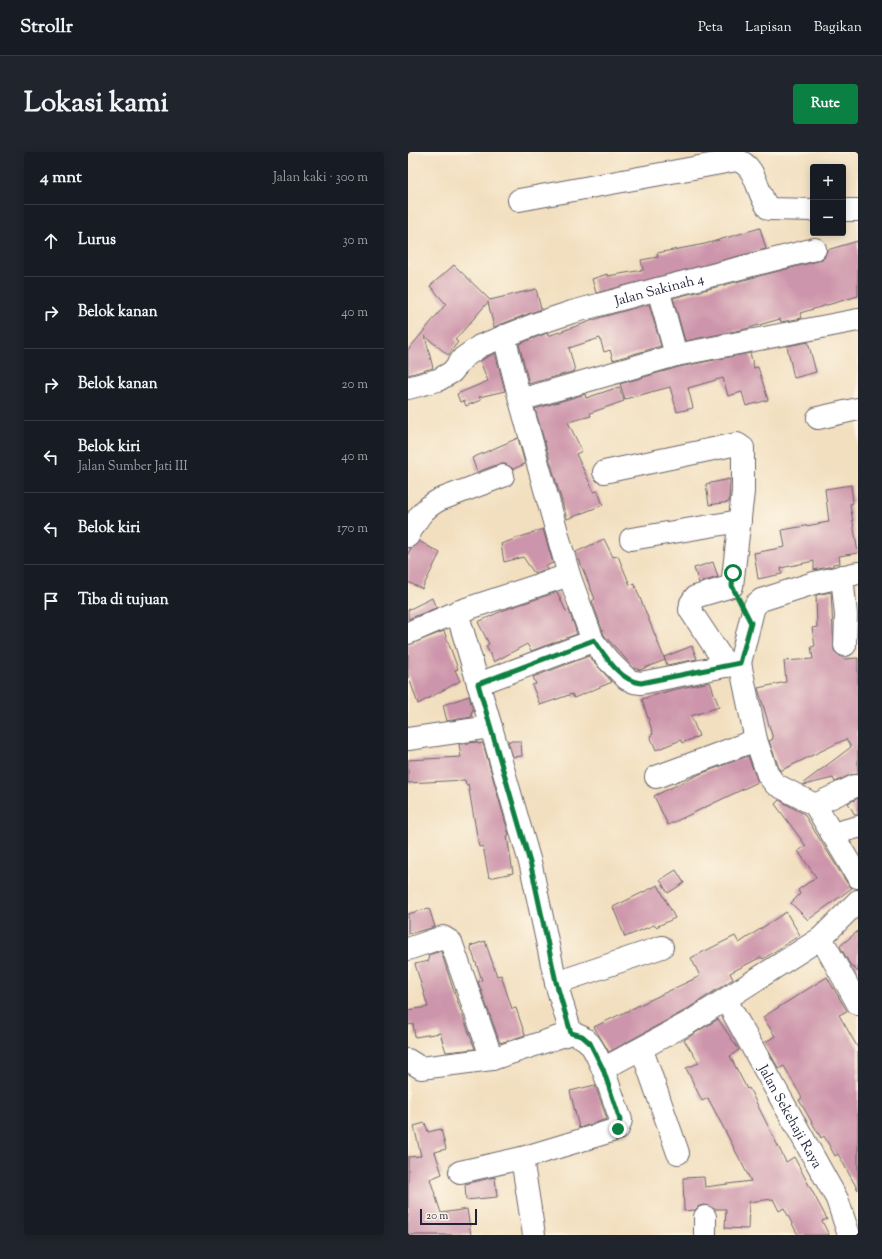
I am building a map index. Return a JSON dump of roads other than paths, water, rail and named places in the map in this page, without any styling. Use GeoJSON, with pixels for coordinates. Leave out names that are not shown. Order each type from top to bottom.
{"type":"FeatureCollection","features":[{"type":"Feature","properties":{"kind":"street"},"geometry":{"type":"LineString","coordinates":[[519,200],[737,160],[745,163],[751,169],[764,204],[769,209],[810,210]]}},
{"type":"Feature","properties":{"kind":"street"},"geometry":{"type":"LineString","coordinates":[[846,210],[858,210]]}},
{"type":"Feature","properties":{"kind":"street","name":"Jalan Sakinah 4"},"geometry":{"type":"LineString","coordinates":[[408,388],[438,380],[452,372],[463,358],[480,346],[572,312],[658,288],[815,249]]}},
{"type":"Feature","properties":{"kind":"street"},"geometry":{"type":"LineString","coordinates":[[658,288],[676,355]]}},
{"type":"Feature","properties":{"kind":"street"},"geometry":{"type":"LineString","coordinates":[[520,400],[676,355],[858,320]]}},
{"type":"Feature","properties":{"kind":"street"},"geometry":{"type":"LineString","coordinates":[[504,336],[520,400],[569,575],[594,640],[608,660],[627,679],[641,683],[734,664]]}},
{"type":"Feature","properties":{"kind":"street"},"geometry":{"type":"LineString","coordinates":[[818,418],[858,408]]}},
{"type":"Feature","properties":{"kind":"street"},"geometry":{"type":"LineString","coordinates":[[604,472],[737,444],[743,448],[743,492],[732,586],[751,623]]}},
{"type":"Feature","properties":{"kind":"street"},"geometry":{"type":"LineString","coordinates":[[408,536],[414,510],[503,476]]}},
{"type":"Feature","properties":{"kind":"street"},"geometry":{"type":"LineString","coordinates":[[631,539],[740,521]]}},
{"type":"Feature","properties":{"kind":"street"},"geometry":{"type":"LineString","coordinates":[[734,664],[751,623],[753,610],[756,604],[761,600],[850,574],[845,645]]}},
{"type":"Feature","properties":{"kind":"street"},"geometry":{"type":"LineString","coordinates":[[408,632],[457,612],[569,575]]}},
{"type":"Feature","properties":{"kind":"street"},"geometry":{"type":"LineString","coordinates":[[732,586],[695,597],[691,603],[690,610],[734,664],[756,740],[768,775],[775,784],[815,805],[858,877]]}},
{"type":"Feature","properties":{"kind":"street"},"geometry":{"type":"LineString","coordinates":[[457,612],[531,866],[556,982],[571,1033]]}},
{"type":"Feature","properties":{"kind":"street"},"geometry":{"type":"LineString","coordinates":[[478,684],[594,640]]}},
{"type":"Feature","properties":{"kind":"street"},"geometry":{"type":"LineString","coordinates":[[408,739],[491,727]]}},
{"type":"Feature","properties":{"kind":"street"},"geometry":{"type":"LineString","coordinates":[[656,777],[756,740]]}},
{"type":"Feature","properties":{"kind":"street"},"geometry":{"type":"LineString","coordinates":[[815,805],[855,786]]}},
{"type":"Feature","properties":{"kind":"street"},"geometry":{"type":"LineString","coordinates":[[832,834],[858,827]]}},
{"type":"Feature","properties":{"kind":"street"},"geometry":{"type":"LineString","coordinates":[[603,1069],[642,1050],[726,1000],[821,938],[858,901]]}},
{"type":"Feature","properties":{"kind":"street"},"geometry":{"type":"LineString","coordinates":[[408,949],[443,937],[451,942],[492,1059]]}},
{"type":"Feature","properties":{"kind":"street"},"geometry":{"type":"LineString","coordinates":[[821,938],[858,1004]]}},
{"type":"Feature","properties":{"kind":"street"},"geometry":{"type":"LineString","coordinates":[[556,982],[662,947]]}},
{"type":"Feature","properties":{"kind":"street","name":"Jalan Sekehaji Raya"},"geometry":{"type":"LineString","coordinates":[[726,1000],[837,1199],[849,1235]]}},
{"type":"Feature","properties":{"kind":"street"},"geometry":{"type":"LineString","coordinates":[[408,1060],[421,1068],[492,1059],[571,1033],[582,1036],[590,1043],[603,1069],[620,1120],[618,1129],[522,1158],[460,1172]]}},
{"type":"Feature","properties":{"kind":"street"},"geometry":{"type":"LineString","coordinates":[[642,1050],[678,1153]]}},
{"type":"Feature","properties":{"kind":"street"},"geometry":{"type":"LineString","coordinates":[[522,1158],[534,1235]]}}]}
